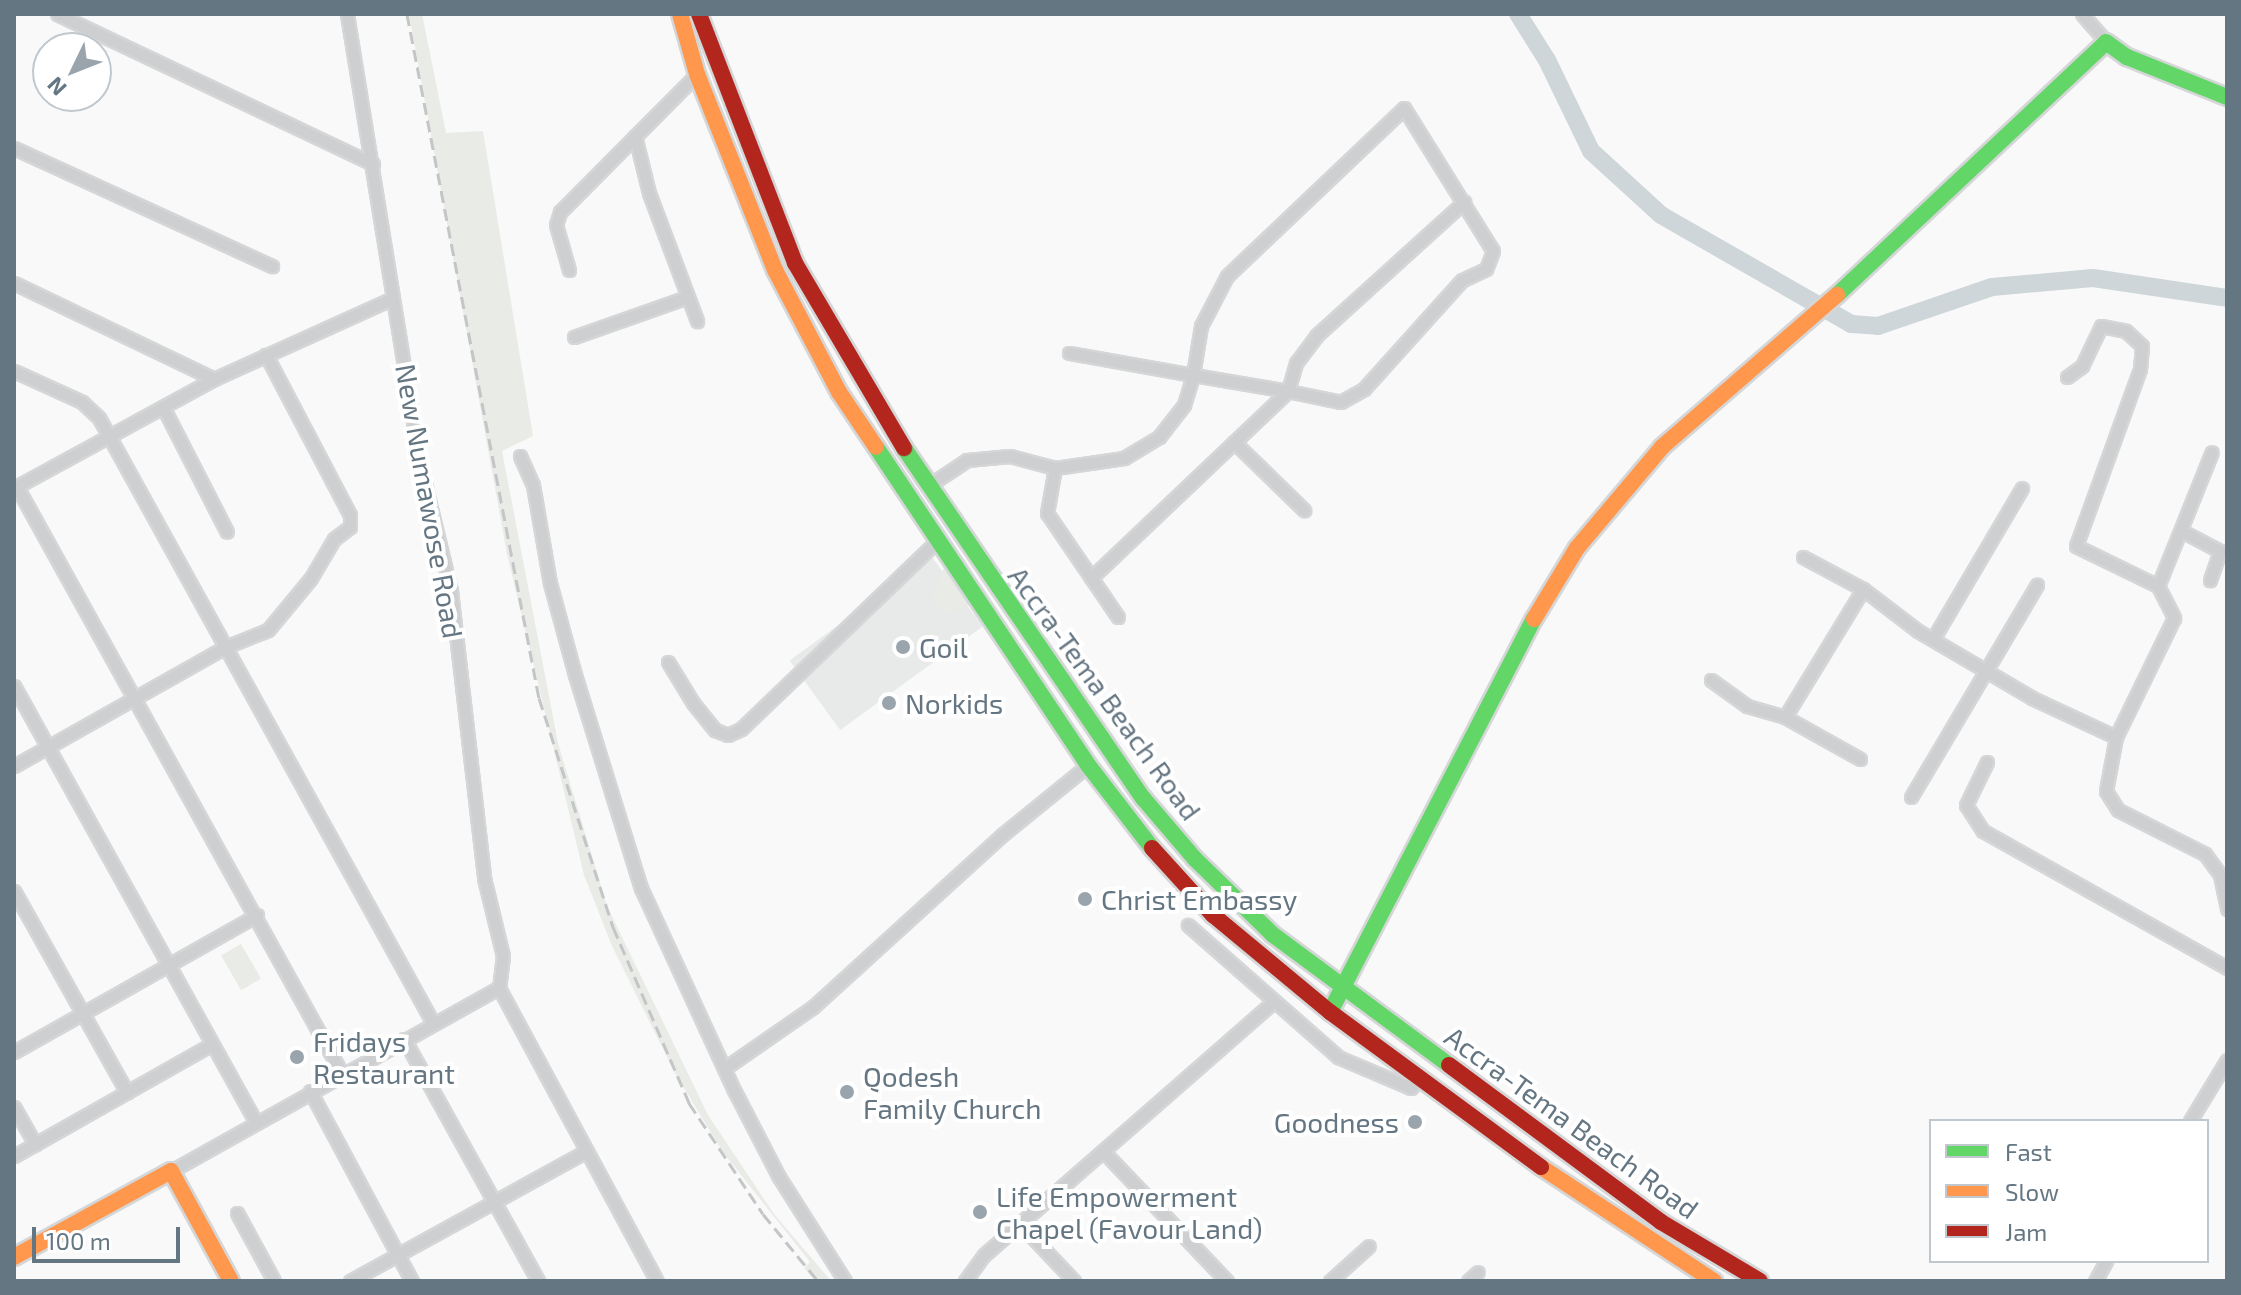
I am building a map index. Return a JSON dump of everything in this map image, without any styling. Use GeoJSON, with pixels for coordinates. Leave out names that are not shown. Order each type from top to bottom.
{"type":"FeatureCollection","features":[{"type":"Feature","properties":{"kind":"main road","name":"Accra-Tema Beach Road"},"geometry":{"type":"LineString","coordinates":[[680,14],[697,74],[797,315],[839,392],[1088,765],[1168,868],[1213,915],[1330,1012],[1585,1199],[1714,1281]]}},
{"type":"Feature","properties":{"kind":"main road","name":"Accra-Tema Beach Road"},"geometry":{"type":"LineString","coordinates":[[699,14],[795,263],[859,381],[1108,752],[1234,899],[1342,988],[1661,1222],[1760,1281]]}},
{"type":"Feature","properties":{"kind":"main road"},"geometry":{"type":"LineString","coordinates":[[1330,1012],[1503,670],[1577,548],[1662,447],[1839,294],[2106,42],[2127,57],[2227,97]]}},
{"type":"Feature","properties":{"kind":"main road"},"geometry":{"type":"LineString","coordinates":[[1088,765],[1108,752]]}},
{"type":"Feature","properties":{"kind":"main road"},"geometry":{"type":"LineString","coordinates":[[14,1257],[171,1171],[231,1281]]}},
{"type":"Feature","properties":{"kind":"street"},"geometry":{"type":"LineString","coordinates":[[57,14],[373,164]]}},
{"type":"Feature","properties":{"kind":"street","name":"New Numawose Road"},"geometry":{"type":"LineString","coordinates":[[347,14],[420,463],[451,591],[484,878],[503,956],[499,988]]}},
{"type":"Feature","properties":{"kind":"street"},"geometry":{"type":"LineString","coordinates":[[2082,14],[2106,42]]}},
{"type":"Feature","properties":{"kind":"street"},"geometry":{"type":"LineString","coordinates":[[569,270],[556,218],[697,74]]}},
{"type":"Feature","properties":{"kind":"street"},"geometry":{"type":"LineString","coordinates":[[928,486],[967,460],[987,456],[1055,468],[1124,458],[1144,448],[1174,420],[1193,375],[1201,326],[1227,276],[1401,110],[1411,111],[1493,251],[1486,269],[1462,280],[1364,389],[1341,402],[1288,391],[1193,375],[1069,353]]}},
{"type":"Feature","properties":{"kind":"street"},"geometry":{"type":"LineString","coordinates":[[635,136],[685,298],[697,321]]}},
{"type":"Feature","properties":{"kind":"street"},"geometry":{"type":"LineString","coordinates":[[14,148],[272,266]]}},
{"type":"Feature","properties":{"kind":"street"},"geometry":{"type":"LineString","coordinates":[[1091,578],[1288,391],[1303,350],[1464,202]]}},
{"type":"Feature","properties":{"kind":"street"},"geometry":{"type":"LineString","coordinates":[[14,283],[214,379]]}},
{"type":"Feature","properties":{"kind":"street"},"geometry":{"type":"LineString","coordinates":[[341,1072],[137,698],[16,488],[214,379],[393,298]]}},
{"type":"Feature","properties":{"kind":"street"},"geometry":{"type":"LineString","coordinates":[[574,337],[685,298]]}},
{"type":"Feature","properties":{"kind":"street"},"geometry":{"type":"LineString","coordinates":[[2067,377],[2082,366],[2101,326],[2126,331],[2142,346],[2136,383],[2076,546],[2158,586],[2171,609],[2172,629],[2116,737],[2109,799],[2130,817],[2205,854],[2220,875],[2227,909]]}},
{"type":"Feature","properties":{"kind":"street"},"geometry":{"type":"LineString","coordinates":[[14,766],[278,620],[327,548],[352,523],[266,355]]}},
{"type":"Feature","properties":{"kind":"street"},"geometry":{"type":"LineString","coordinates":[[14,371],[90,408],[433,1023]]}},
{"type":"Feature","properties":{"kind":"street"},"geometry":{"type":"LineString","coordinates":[[163,407],[227,532]]}},
{"type":"Feature","properties":{"kind":"street"},"geometry":{"type":"LineString","coordinates":[[1234,442],[1304,510]]}},
{"type":"Feature","properties":{"kind":"street"},"geometry":{"type":"LineString","coordinates":[[2158,586],[2212,452]]}},
{"type":"Feature","properties":{"kind":"street"},"geometry":{"type":"LineString","coordinates":[[520,456],[533,485],[550,583],[575,675],[641,888],[779,1177],[845,1281]]}},
{"type":"Feature","properties":{"kind":"street"},"geometry":{"type":"LineString","coordinates":[[1055,468],[1047,513],[1118,617]]}},
{"type":"Feature","properties":{"kind":"street"},"geometry":{"type":"LineString","coordinates":[[1933,639],[2022,488]]}},
{"type":"Feature","properties":{"kind":"street"},"geometry":{"type":"LineString","coordinates":[[2182,531],[2220,551],[2210,580]]}},
{"type":"Feature","properties":{"kind":"street"},"geometry":{"type":"LineString","coordinates":[[668,662],[693,703],[715,730],[728,735],[741,729],[938,540]]}},
{"type":"Feature","properties":{"kind":"street"},"geometry":{"type":"LineString","coordinates":[[1803,557],[1863,589],[1933,639],[1988,671],[2116,737]]}},
{"type":"Feature","properties":{"kind":"street"},"geometry":{"type":"LineString","coordinates":[[1911,797],[2037,585]]}},
{"type":"Feature","properties":{"kind":"street"},"geometry":{"type":"LineString","coordinates":[[1785,717],[1863,589]]}},
{"type":"Feature","properties":{"kind":"street"},"geometry":{"type":"LineString","coordinates":[[1711,680],[1747,706],[1785,717],[1860,759]]}},
{"type":"Feature","properties":{"kind":"street"},"geometry":{"type":"LineString","coordinates":[[14,686],[50,746],[255,1121]]}},
{"type":"Feature","properties":{"kind":"street"},"geometry":{"type":"LineString","coordinates":[[1987,762],[1966,805],[1983,831],[2227,968]]}},
{"type":"Feature","properties":{"kind":"street"},"geometry":{"type":"LineString","coordinates":[[725,1068],[813,1007],[1002,835],[1088,765]]}},
{"type":"Feature","properties":{"kind":"street"},"geometry":{"type":"LineString","coordinates":[[14,891],[127,1092]]}},
{"type":"Feature","properties":{"kind":"street"},"geometry":{"type":"LineString","coordinates":[[14,1052],[257,915]]}},
{"type":"Feature","properties":{"kind":"street"},"geometry":{"type":"LineString","coordinates":[[1188,925],[1271,1004],[1338,1057],[1411,1088],[1419,1078]]}},
{"type":"Feature","properties":{"kind":"street"},"geometry":{"type":"LineString","coordinates":[[171,1171],[341,1072],[499,988],[657,1281]]}},
{"type":"Feature","properties":{"kind":"street"},"geometry":{"type":"LineString","coordinates":[[965,1281],[984,1255],[1022,1226],[1271,1004]]}},
{"type":"Feature","properties":{"kind":"street"},"geometry":{"type":"LineString","coordinates":[[404,1039],[538,1281]]}},
{"type":"Feature","properties":{"kind":"street"},"geometry":{"type":"LineString","coordinates":[[14,1156],[212,1044]]}},
{"type":"Feature","properties":{"kind":"street"},"geometry":{"type":"LineString","coordinates":[[2191,1119],[2227,1060]]}},
{"type":"Feature","properties":{"kind":"street"},"geometry":{"type":"LineString","coordinates":[[310,1091],[412,1281]]}},
{"type":"Feature","properties":{"kind":"street"},"geometry":{"type":"LineString","coordinates":[[14,1107],[35,1144]]}},
{"type":"Feature","properties":{"kind":"street"},"geometry":{"type":"LineString","coordinates":[[350,1281],[586,1151]]}},
{"type":"Feature","properties":{"kind":"street"},"geometry":{"type":"LineString","coordinates":[[1103,1151],[1227,1281]]}},
{"type":"Feature","properties":{"kind":"street"},"geometry":{"type":"LineString","coordinates":[[237,1213],[274,1281]]}},
{"type":"Feature","properties":{"kind":"street"},"geometry":{"type":"LineString","coordinates":[[1022,1226],[1074,1281]]}},
{"type":"Feature","properties":{"kind":"street"},"geometry":{"type":"LineString","coordinates":[[1330,1281],[1369,1246]]}},
{"type":"Feature","properties":{"kind":"street"},"geometry":{"type":"LineString","coordinates":[[2095,1281],[2105,1263]]}},
{"type":"Feature","properties":{"kind":"street"},"geometry":{"type":"LineString","coordinates":[[1468,1281],[1478,1272]]}},
{"type":"Feature","properties":{"kind":"shaded area"},"geometry":{"type":"Polygon","coordinates":[[[409,14],[422,14],[446,133],[483,131],[533,436],[502,451],[558,743],[607,906],[708,1115],[774,1214],[831,1281],[816,1281],[804,1268],[810,1262],[722,1151],[675,1073],[612,946],[584,875],[507,554],[409,14]]]}},
{"type":"Feature","properties":{"kind":"shaded area"},"geometry":{"type":"Polygon","coordinates":[[[932,557],[983,627],[840,730],[790,660],[932,557]]]}},
{"type":"Feature","properties":{"kind":"shaded area"},"geometry":{"type":"Polygon","coordinates":[[[944,568],[970,604],[947,615],[932,597],[944,568]]]}},
{"type":"Feature","properties":{"kind":"shaded area"},"geometry":{"type":"Polygon","coordinates":[[[241,944],[261,979],[241,990],[221,956],[241,944]]]}},
{"type":"Feature","properties":{"kind":"waterway"},"geometry":{"type":"LineString","coordinates":[[1518,14],[1547,60],[1591,151],[1661,215],[1851,324],[1878,326],[1992,287],[2093,278],[2227,298]]}},
{"type":"Feature","properties":{"kind":"railway"},"geometry":{"type":"LineString","coordinates":[[407,14],[539,698],[613,927],[689,1103],[763,1214],[818,1281]]}},
{"type":"Feature","properties":{"kind":"traffic: fast"},"geometry":{"type":"LineString","coordinates":[[1837,295],[2106,42],[2127,57],[2227,97]]}},
{"type":"Feature","properties":{"kind":"traffic: fast"},"geometry":{"type":"LineString","coordinates":[[876,447],[1088,765],[1152,848]]}},
{"type":"Feature","properties":{"kind":"traffic: fast"},"geometry":{"type":"LineString","coordinates":[[904,448],[1143,798],[1195,859],[1272,934],[1449,1065]]}},
{"type":"Feature","properties":{"kind":"traffic: fast"},"geometry":{"type":"LineString","coordinates":[[1330,1012],[1534,619]]}},
{"type":"Feature","properties":{"kind":"traffic: slow"},"geometry":{"type":"LineString","coordinates":[[680,14],[697,74],[775,270],[839,392],[876,447]]}},
{"type":"Feature","properties":{"kind":"traffic: slow"},"geometry":{"type":"LineString","coordinates":[[1534,619],[1577,548],[1662,447],[1837,295]]}},
{"type":"Feature","properties":{"kind":"traffic: slow"},"geometry":{"type":"LineString","coordinates":[[1541,1167],[1714,1281]]}},
{"type":"Feature","properties":{"kind":"traffic: slow"},"geometry":{"type":"LineString","coordinates":[[14,1257],[171,1171],[231,1281]]}},
{"type":"Feature","properties":{"kind":"traffic: jam"},"geometry":{"type":"LineString","coordinates":[[699,14],[795,263],[904,448]]}},
{"type":"Feature","properties":{"kind":"traffic: jam"},"geometry":{"type":"LineString","coordinates":[[1152,848],[1213,915],[1330,1012],[1541,1167]]}},
{"type":"Feature","properties":{"kind":"traffic: jam"},"geometry":{"type":"LineString","coordinates":[[1449,1065],[1661,1222],[1760,1281]]}},
{"type":"Feature","properties":{"kind":"place","name":"Goil"},"geometry":{"type":"Point","coordinates":[903,647]}},
{"type":"Feature","properties":{"kind":"place","name":"Norkids"},"geometry":{"type":"Point","coordinates":[889,703]}},
{"type":"Feature","properties":{"kind":"place","name":"Christ Embassy"},"geometry":{"type":"Point","coordinates":[1085,899]}},
{"type":"Feature","properties":{"kind":"place","name":"Fridays Restaurant"},"geometry":{"type":"Point","coordinates":[297,1057]}},
{"type":"Feature","properties":{"kind":"place","name":"Qodesh Family Church"},"geometry":{"type":"Point","coordinates":[847,1092]}},
{"type":"Feature","properties":{"kind":"place","name":"Goodness"},"geometry":{"type":"Point","coordinates":[1415,1122]}},
{"type":"Feature","properties":{"kind":"place","name":"Life Empowerment Chapel (Favour Land)"},"geometry":{"type":"Point","coordinates":[980,1212]}}]}
